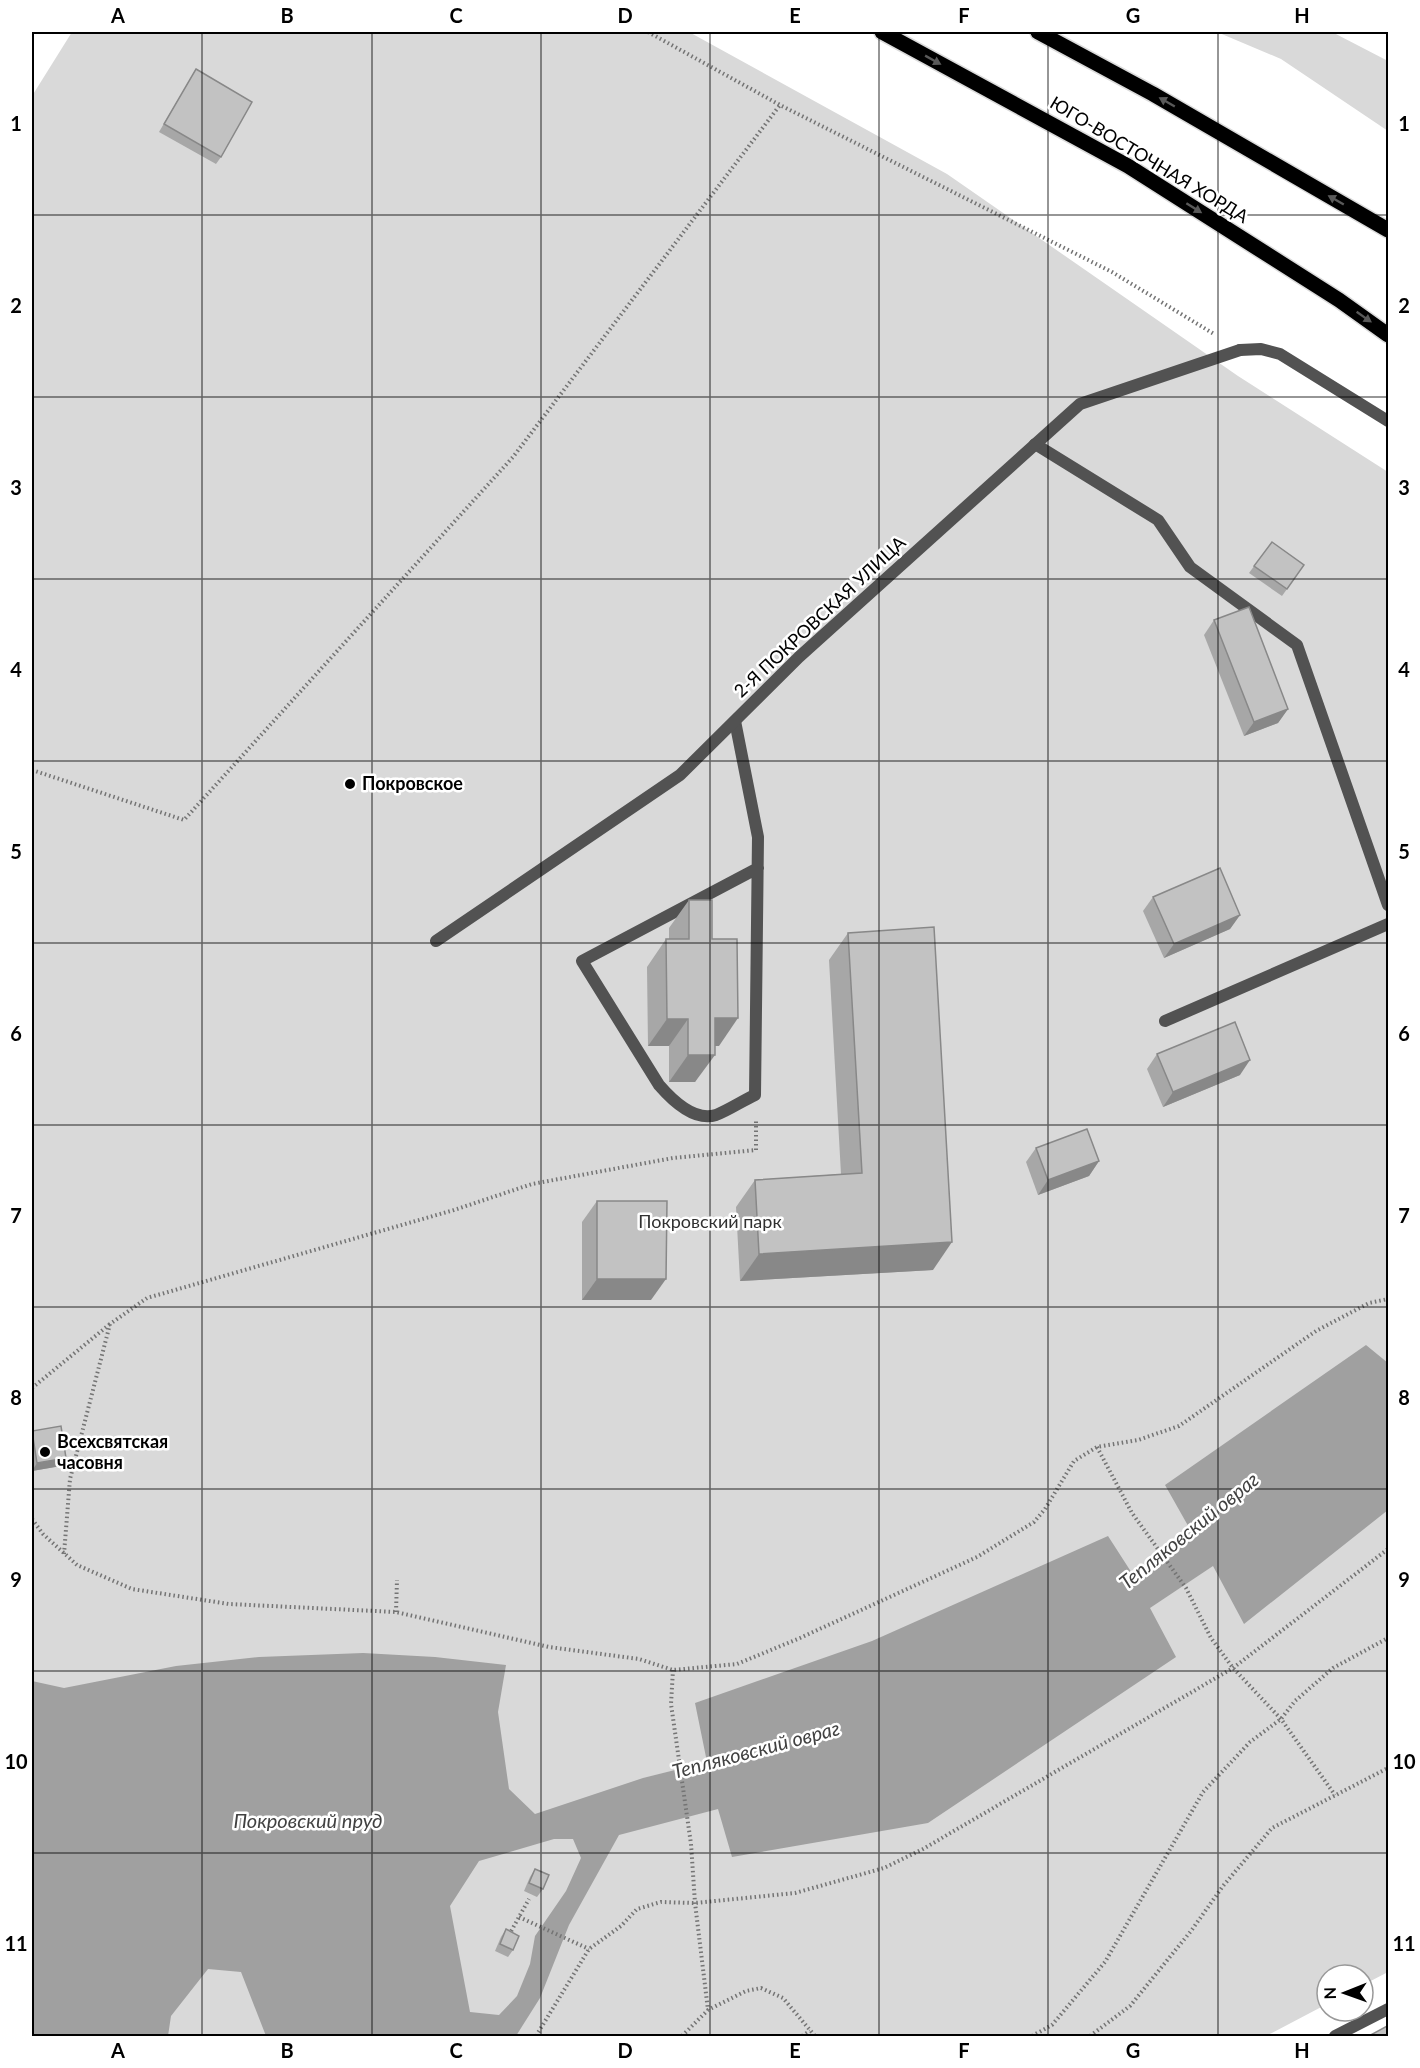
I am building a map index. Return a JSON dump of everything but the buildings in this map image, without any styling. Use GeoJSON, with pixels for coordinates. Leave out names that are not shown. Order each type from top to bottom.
{"type":"FeatureCollection","features":[{"type":"Feature","properties":{"kind":"main road","name":"ЮГО-ВОСТОЧНАЯ ХОРДА"},"geometry":{"type":"LineString","coordinates":[[882,32],[1128,166],[1339,300],[1389,335]]}},
{"type":"Feature","properties":{"kind":"main road"},"geometry":{"type":"LineString","coordinates":[[1038,32],[1153,94],[1388,230]]}},
{"type":"Feature","properties":{"kind":"street"},"geometry":{"type":"LineString","coordinates":[[1240,350],[1261,349],[1280,354],[1389,421]]}},
{"type":"Feature","properties":{"kind":"street","name":"2-Я ПОКРОВСКАЯ УЛИЦА"},"geometry":{"type":"LineString","coordinates":[[436,941],[680,775],[799,657],[1080,404],[1240,350]]}},
{"type":"Feature","properties":{"kind":"street"},"geometry":{"type":"LineString","coordinates":[[1035,444],[1158,520],[1190,567],[1297,645],[1389,905]]}},
{"type":"Feature","properties":{"kind":"street"},"geometry":{"type":"LineString","coordinates":[[735,720],[758,837],[758,868],[755,1095],[714,1116],[691,1113],[674,1102],[659,1085],[582,961],[758,868]]}},
{"type":"Feature","properties":{"kind":"street"},"geometry":{"type":"LineString","coordinates":[[1165,1021],[1389,924]]}},
{"type":"Feature","properties":{"kind":"street"},"geometry":{"type":"LineString","coordinates":[[1335,2037],[1389,2009]]}},
{"type":"Feature","properties":{"kind":"path"},"geometry":{"type":"LineString","coordinates":[[648,32],[780,105],[1112,272],[1240,350]]}},
{"type":"Feature","properties":{"kind":"path"},"geometry":{"type":"LineString","coordinates":[[32,770],[184,819],[513,457],[780,105]]}},
{"type":"Feature","properties":{"kind":"path"},"geometry":{"type":"LineString","coordinates":[[32,1388],[110,1324],[147,1298],[454,1210],[532,1184],[673,1158],[756,1150],[755,1095]]}},
{"type":"Feature","properties":{"kind":"path"},"geometry":{"type":"LineString","coordinates":[[32,1519],[63,1555],[77,1565],[132,1588],[228,1604],[396,1612],[549,1647],[639,1659],[673,1670],[737,1664],[800,1638],[977,1557],[1034,1522],[1045,1509],[1074,1461],[1097,1447],[1138,1440],[1179,1426],[1316,1331],[1369,1303],[1389,1299]]}},
{"type":"Feature","properties":{"kind":"path"},"geometry":{"type":"LineString","coordinates":[[63,1555],[70,1479],[110,1324]]}},
{"type":"Feature","properties":{"kind":"path"},"geometry":{"type":"LineString","coordinates":[[1097,1447],[1132,1513],[1186,1588],[1211,1638],[1233,1668],[1281,1719],[1335,1795]]}},
{"type":"Feature","properties":{"kind":"path"},"geometry":{"type":"LineString","coordinates":[[536,2037],[589,1949],[621,1926],[638,1909],[661,1902],[695,1903],[795,1893],[884,1868],[923,1849],[1233,1668],[1389,1549]]}},
{"type":"Feature","properties":{"kind":"path"},"geometry":{"type":"LineString","coordinates":[[396,1612],[397,1580]]}},
{"type":"Feature","properties":{"kind":"path"},"geometry":{"type":"LineString","coordinates":[[1032,2037],[1052,2025],[1105,1962],[1203,1792],[1250,1742],[1281,1719],[1294,1701],[1333,1668],[1389,1638]]}},
{"type":"Feature","properties":{"kind":"path"},"geometry":{"type":"LineString","coordinates":[[673,1670],[671,1704],[691,1844],[695,1903],[708,2010]]}},
{"type":"Feature","properties":{"kind":"path"},"geometry":{"type":"LineString","coordinates":[[1090,2037],[1130,2006],[1191,1931],[1222,1886],[1272,1828],[1389,1768]]}},
{"type":"Feature","properties":{"kind":"path"},"geometry":{"type":"LineString","coordinates":[[509,1936],[529,1899]]}},
{"type":"Feature","properties":{"kind":"path"},"geometry":{"type":"LineString","coordinates":[[519,1917],[589,1949]]}},
{"type":"Feature","properties":{"kind":"path"},"geometry":{"type":"LineString","coordinates":[[682,2037],[708,2010],[746,1991],[761,1988],[783,1998],[815,2037]]}},
{"type":"Feature","properties":{"kind":"path"},"geometry":{"type":"LineString","coordinates":[[802,2037],[810,2031]]}},
{"type":"Feature","properties":{"kind":"green space","name":"Покровский парк"},"geometry":{"type":"Polygon","coordinates":[[[72,32],[689,32],[947,174],[1238,376],[1388,472],[1388,1972],[1375,1979],[1375,1963],[1315,1963],[1315,2010],[1266,2036],[32,2036],[32,96],[72,32]]]}},
{"type":"Feature","properties":{"kind":"green space"},"geometry":{"type":"Polygon","coordinates":[[[1217,32],[1332,32],[1388,61],[1388,131],[1281,59],[1217,32]]]}},
{"type":"Feature","properties":{"kind":"water","name":"Покровский пруд"},"geometry":{"type":"Polygon","coordinates":[[[1366,1345],[1388,1363],[1388,1510],[1244,1624],[1213,1566],[1150,1608],[1176,1657],[928,1823],[732,1857],[718,1809],[619,1835],[569,1925],[540,1998],[516,2036],[266,2036],[241,1972],[208,1969],[171,2016],[168,2036],[32,2036],[32,1681],[64,1688],[176,1666],[259,1657],[363,1653],[435,1657],[506,1665],[498,1712],[509,1789],[535,1814],[643,1778],[707,1762],[695,1703],[872,1641],[1108,1536],[1137,1581],[1191,1531],[1165,1485],[1366,1345]],[[554,1839],[479,1861],[450,1906],[470,2012],[499,2015],[517,1996],[530,1964],[535,1936],[566,1891],[581,1858],[573,1839],[554,1839]]]}},
{"type":"Feature","properties":{"kind":"place","name":"Покровское"},"geometry":{"type":"Point","coordinates":[350,784]}},
{"type":"Feature","properties":{"kind":"place","name":"Всехсвятская часовня"},"geometry":{"type":"Point","coordinates":[45,1452]}},
{"type":"Feature","properties":{"kind":"water label","name":"Тепляковский овраг"},"geometry":{"type":"Point","coordinates":[1189,1531]}},
{"type":"Feature","properties":{"kind":"water label","name":"Тепляковский овраг"},"geometry":{"type":"Point","coordinates":[756,1750]}}]}
